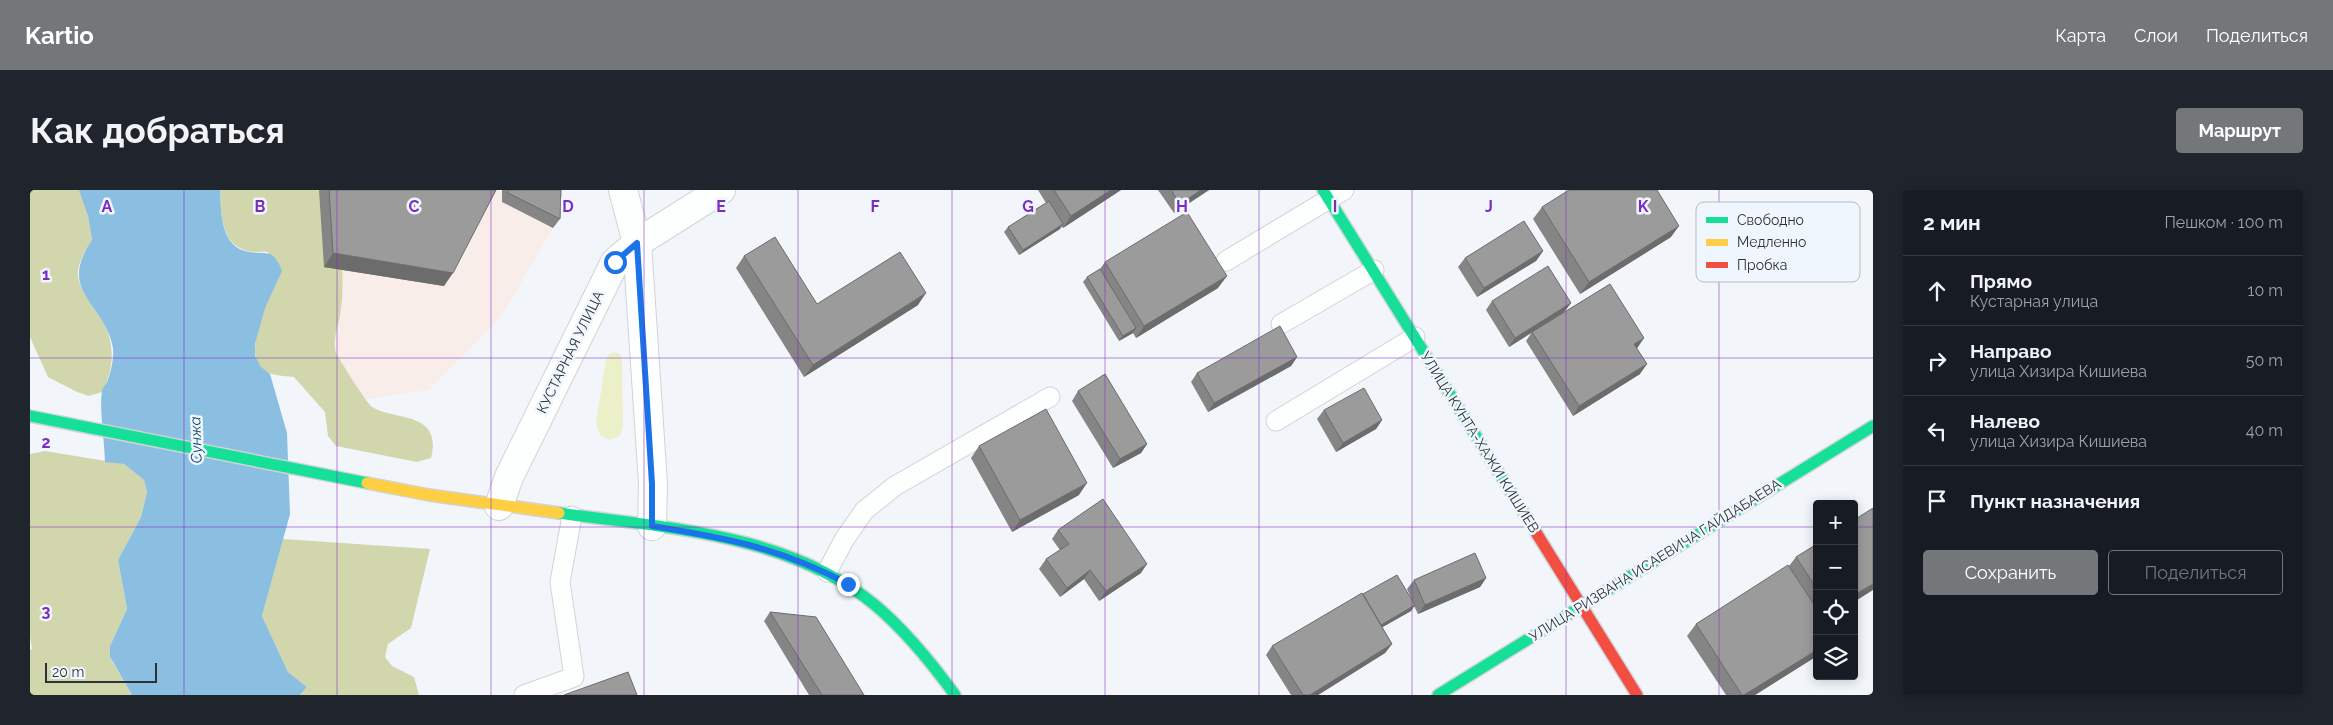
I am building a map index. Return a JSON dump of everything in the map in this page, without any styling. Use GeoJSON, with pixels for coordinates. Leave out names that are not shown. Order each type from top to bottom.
{"type":"FeatureCollection","features":[{"type":"Feature","properties":{"kind":"street"},"geometry":{"type":"LineString","coordinates":[[623,190],[637,243],[652,484],[652,526]]}},
{"type":"Feature","properties":{"kind":"street","name":"КУСТАРНАЯ УЛИЦА"},"geometry":{"type":"LineString","coordinates":[[499,506],[509,477],[615,262],[637,243],[721,190]]}},
{"type":"Feature","properties":{"kind":"street","name":"УЛИЦА КУНТА-ХАЖИ КИШИЕВ"},"geometry":{"type":"LineString","coordinates":[[1332,193],[1374,270],[1637,695]]}},
{"type":"Feature","properties":{"kind":"street"},"geometry":{"type":"LineString","coordinates":[[30,416],[429,495],[652,526],[732,539],[773,550],[827,572],[848,584],[880,607],[937,669],[955,695]]}},
{"type":"Feature","properties":{"kind":"street","name":"УЛИЦА РИЗВАНА ИСАЕВИЧА ГАЙДАБАЕВА"},"geometry":{"type":"LineString","coordinates":[[1438,695],[1873,426]]}},
{"type":"Feature","properties":{"kind":"lane"},"geometry":{"type":"LineString","coordinates":[[1226,260],[1332,193]]}},
{"type":"Feature","properties":{"kind":"lane"},"geometry":{"type":"LineString","coordinates":[[1281,324],[1374,270]]}},
{"type":"Feature","properties":{"kind":"lane"},"geometry":{"type":"LineString","coordinates":[[1276,421],[1415,337]]}},
{"type":"Feature","properties":{"kind":"lane"},"geometry":{"type":"LineString","coordinates":[[827,572],[844,540],[864,511],[895,486],[1050,397]]}},
{"type":"Feature","properties":{"kind":"lane"},"geometry":{"type":"LineString","coordinates":[[524,695],[574,678],[560,582],[572,516]]}},
{"type":"Feature","properties":{"kind":"shaded area"},"geometry":{"type":"Polygon","coordinates":[[[303,190],[556,190],[553,228],[501,317],[429,390],[348,402],[320,349],[303,190]]]}},
{"type":"Feature","properties":{"kind":"green space"},"geometry":{"type":"Polygon","coordinates":[[[30,190],[79,190],[81,193],[88,216],[92,241],[82,257],[79,267],[79,282],[83,292],[105,325],[111,344],[111,363],[102,392],[89,396],[48,377],[30,337],[30,190]]]}},
{"type":"Feature","properties":{"kind":"green space"},"geometry":{"type":"Polygon","coordinates":[[[220,190],[334,190],[343,284],[335,339],[336,353],[372,407],[415,420],[424,425],[430,432],[433,443],[431,458],[417,462],[336,446],[328,436],[325,412],[294,377],[272,374],[263,369],[258,363],[255,345],[267,295],[268,252],[247,251],[236,246],[230,240],[223,224],[220,190]]]}},
{"type":"Feature","properties":{"kind":"green space"},"geometry":{"type":"Polygon","coordinates":[[[614,352],[620,354],[622,362],[623,424],[620,436],[609,440],[600,435],[596,423],[606,361],[609,354],[614,352]]]}},
{"type":"Feature","properties":{"kind":"green space"},"geometry":{"type":"Polygon","coordinates":[[[45,451],[124,464],[144,480],[147,492],[141,517],[118,560],[127,609],[110,646],[110,658],[132,695],[30,695],[30,650],[32,649],[30,637],[30,454],[45,451]]]}},
{"type":"Feature","properties":{"kind":"green space"},"geometry":{"type":"Polygon","coordinates":[[[283,539],[430,549],[411,628],[388,644],[385,657],[392,666],[414,677],[419,695],[300,695],[307,687],[288,672],[262,616],[283,539]]]}},
{"type":"Feature","properties":{"kind":"water","name":"Сунжа"},"geometry":{"type":"Polygon","coordinates":[[[79,190],[220,190],[222,216],[226,234],[231,241],[245,251],[272,255],[279,263],[282,271],[265,308],[255,344],[255,356],[261,367],[270,374],[287,433],[290,514],[262,616],[288,672],[307,687],[300,695],[132,695],[110,657],[110,646],[127,609],[118,560],[141,517],[147,492],[144,480],[124,464],[105,462],[101,399],[102,390],[111,370],[113,348],[108,332],[86,297],[81,285],[79,273],[82,258],[92,240],[88,216],[79,190]]]}},
{"type":"Feature","properties":{"kind":"building"},"geometry":{"type":"Polygon","coordinates":[[[329,190],[496,190],[453,273],[333,253],[329,190]]]}},
{"type":"Feature","properties":{"kind":"building"},"geometry":{"type":"Polygon","coordinates":[[[508,190],[561,190],[560,219],[508,193],[508,190]]]}},
{"type":"Feature","properties":{"kind":"building"},"geometry":{"type":"Polygon","coordinates":[[[1054,190],[1111,190],[1071,216],[1054,190]]]}},
{"type":"Feature","properties":{"kind":"building"},"geometry":{"type":"Polygon","coordinates":[[[1171,190],[1201,190],[1180,204],[1171,190]]]}},
{"type":"Feature","properties":{"kind":"building"},"geometry":{"type":"Polygon","coordinates":[[[1569,190],[1657,190],[1679,226],[1589,282],[1542,207],[1569,190]]]}},
{"type":"Feature","properties":{"kind":"building"},"geometry":{"type":"Polygon","coordinates":[[[1049,201],[1063,224],[1023,250],[1008,227],[1049,201]]]}},
{"type":"Feature","properties":{"kind":"building"},"geometry":{"type":"Polygon","coordinates":[[[1187,212],[1227,276],[1144,326],[1105,262],[1187,212]]]}},
{"type":"Feature","properties":{"kind":"building"},"geometry":{"type":"Polygon","coordinates":[[[1524,221],[1543,251],[1484,288],[1465,258],[1524,221]]]}},
{"type":"Feature","properties":{"kind":"building"},"geometry":{"type":"Polygon","coordinates":[[[775,237],[817,304],[900,252],[926,293],[813,365],[744,256],[775,237]]]}},
{"type":"Feature","properties":{"kind":"building"},"geometry":{"type":"Polygon","coordinates":[[[1548,266],[1571,303],[1515,338],[1492,301],[1548,266]]]}},
{"type":"Feature","properties":{"kind":"building"},"geometry":{"type":"Polygon","coordinates":[[[1100,269],[1136,328],[1123,336],[1087,277],[1100,269]]]}},
{"type":"Feature","properties":{"kind":"building"},"geometry":{"type":"Polygon","coordinates":[[[1610,284],[1644,338],[1634,344],[1647,364],[1579,406],[1532,332],[1610,284]]]}},
{"type":"Feature","properties":{"kind":"building"},"geometry":{"type":"Polygon","coordinates":[[[1280,326],[1297,357],[1214,403],[1197,373],[1280,326]]]}},
{"type":"Feature","properties":{"kind":"building"},"geometry":{"type":"Polygon","coordinates":[[[1105,374],[1147,444],[1120,459],[1078,391],[1105,374]]]}},
{"type":"Feature","properties":{"kind":"building"},"geometry":{"type":"Polygon","coordinates":[[[1364,388],[1382,420],[1343,443],[1324,410],[1364,388]]]}},
{"type":"Feature","properties":{"kind":"building"},"geometry":{"type":"Polygon","coordinates":[[[1046,409],[1087,483],[1020,520],[979,446],[1046,409]]]}},
{"type":"Feature","properties":{"kind":"building"},"geometry":{"type":"Polygon","coordinates":[[[1103,499],[1147,564],[1106,591],[1090,570],[1067,588],[1046,559],[1069,544],[1058,530],[1103,499]]]}},
{"type":"Feature","properties":{"kind":"building"},"geometry":{"type":"Polygon","coordinates":[[[1873,508],[1873,584],[1858,593],[1858,545],[1858,517],[1873,508]]]}},
{"type":"Feature","properties":{"kind":"building"},"geometry":{"type":"Polygon","coordinates":[[[1813,546],[1813,583],[1796,557],[1813,546]]]}},
{"type":"Feature","properties":{"kind":"building"},"geometry":{"type":"Polygon","coordinates":[[[1475,553],[1486,578],[1425,605],[1414,580],[1475,553]]]}},
{"type":"Feature","properties":{"kind":"building"},"geometry":{"type":"Polygon","coordinates":[[[1788,565],[1813,603],[1813,652],[1742,695],[1696,624],[1788,565]]]}},
{"type":"Feature","properties":{"kind":"building"},"geometry":{"type":"Polygon","coordinates":[[[1397,575],[1415,605],[1381,625],[1363,594],[1397,575]]]}},
{"type":"Feature","properties":{"kind":"building"},"geometry":{"type":"Polygon","coordinates":[[[1362,593],[1392,644],[1310,695],[1303,695],[1272,646],[1362,593]]]}},
{"type":"Feature","properties":{"kind":"building"},"geometry":{"type":"Polygon","coordinates":[[[770,612],[816,617],[864,695],[822,695],[770,612]]]}},
{"type":"Feature","properties":{"kind":"building"},"geometry":{"type":"Polygon","coordinates":[[[628,672],[637,695],[564,695],[628,672]]]}},
{"type":"Feature","properties":{"kind":"traffic: fast"},"geometry":{"type":"LineString","coordinates":[[1323,190],[1537,534]]}},
{"type":"Feature","properties":{"kind":"traffic: fast"},"geometry":{"type":"LineString","coordinates":[[30,416],[367,483]]}},
{"type":"Feature","properties":{"kind":"traffic: fast"},"geometry":{"type":"LineString","coordinates":[[1438,695],[1873,426]]}},
{"type":"Feature","properties":{"kind":"traffic: fast"},"geometry":{"type":"LineString","coordinates":[[559,513],[683,530],[724,538],[765,548],[804,562],[841,581],[875,605],[918,647],[955,695]]}},
{"type":"Feature","properties":{"kind":"traffic: slow"},"geometry":{"type":"LineString","coordinates":[[367,483],[429,495],[559,513]]}},
{"type":"Feature","properties":{"kind":"traffic: jam"},"geometry":{"type":"LineString","coordinates":[[1537,534],[1637,695]]}},
{"type":"Feature","properties":{"kind":"route"},"geometry":{"type":"LineString","coordinates":[[615,262],[637,243],[652,484],[652,526],[732,539],[773,550],[813,565],[848,584]]}}]}
